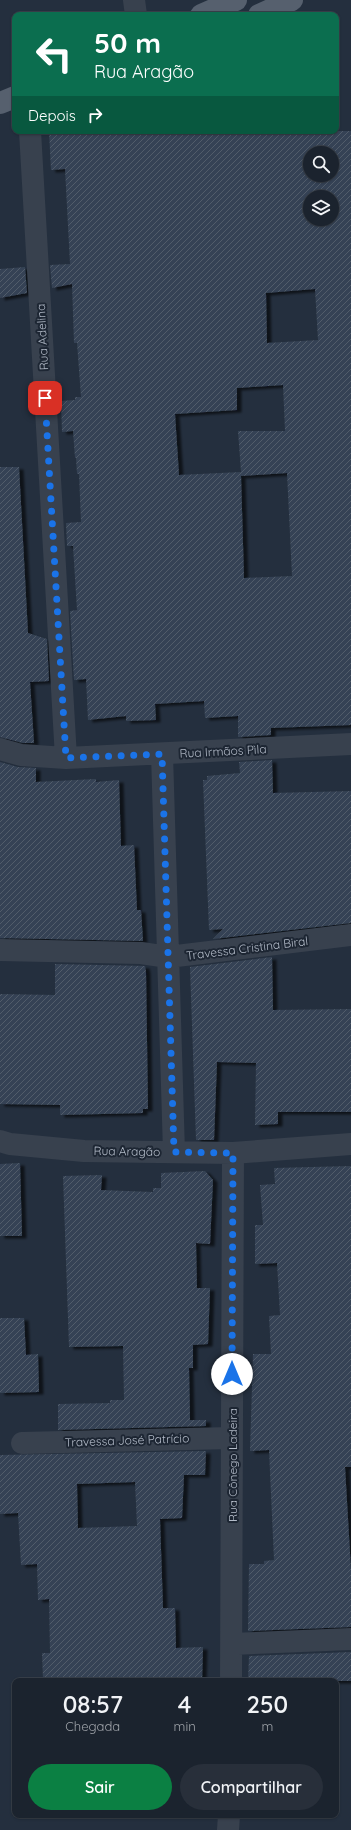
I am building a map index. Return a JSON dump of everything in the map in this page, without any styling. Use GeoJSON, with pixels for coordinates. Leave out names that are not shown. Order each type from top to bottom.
{"type":"FeatureCollection","features":[{"type":"Feature","properties":{"kind":"main road"},"geometry":{"type":"LineString","coordinates":[[208,12],[236,0]]}},
{"type":"Feature","properties":{"kind":"main road"},"geometry":{"type":"LineString","coordinates":[[266,12],[292,0]]}},
{"type":"Feature","properties":{"kind":"main road"},"geometry":{"type":"LineString","coordinates":[[0,103],[12,98]]}},
{"type":"Feature","properties":{"kind":"street"},"geometry":{"type":"LineString","coordinates":[[134,0],[136,12]]}},
{"type":"Feature","properties":{"kind":"street","name":"Rua Adelina"},"geometry":{"type":"LineString","coordinates":[[30,134],[66,758]]}},
{"type":"Feature","properties":{"kind":"street","name":"Rua Irmãos Pìla"},"geometry":{"type":"LineString","coordinates":[[0,749],[21,755],[66,758],[351,744]]}},
{"type":"Feature","properties":{"kind":"street"},"geometry":{"type":"LineString","coordinates":[[162,754],[174,1152]]}},
{"type":"Feature","properties":{"kind":"street","name":"Travessa Cristina Biral"},"geometry":{"type":"LineString","coordinates":[[0,950],[141,953],[168,957],[351,935]]}},
{"type":"Feature","properties":{"kind":"street","name":"Rua Aragão"},"geometry":{"type":"LineString","coordinates":[[0,1141],[10,1144],[84,1151],[233,1153],[351,1144]]}},
{"type":"Feature","properties":{"kind":"street","name":"Rua Cônego Ladeira"},"geometry":{"type":"LineString","coordinates":[[231,1678],[233,1153]]}},
{"type":"Feature","properties":{"kind":"street","name":"Travessa José Patrício"},"geometry":{"type":"LineString","coordinates":[[22,1443],[232,1438]]}},
{"type":"Feature","properties":{"kind":"street"},"geometry":{"type":"LineString","coordinates":[[232,1644],[351,1639]]}},
{"type":"Feature","properties":{"kind":"street"},"geometry":{"type":"LineString","coordinates":[[228,1830],[229,1818]]}},
{"type":"Feature","properties":{"kind":"building"},"geometry":{"type":"Polygon","coordinates":[[[339,131],[351,131],[351,725],[271,728],[271,735],[238,737],[238,716],[205,718],[204,701],[155,704],[156,720],[126,721],[126,716],[88,720],[86,679],[74,680],[70,611],[77,610],[73,546],[67,546],[66,523],[81,522],[79,474],[77,474],[73,431],[62,432],[61,401],[75,400],[75,397],[81,397],[77,343],[74,343],[72,284],[52,288],[50,265],[70,264],[65,169],[51,170],[49,134],[339,134],[339,131]],[[315,289],[266,293],[267,343],[318,340],[315,289]],[[283,385],[237,388],[237,410],[175,414],[179,475],[241,472],[238,431],[285,431],[283,385]],[[287,473],[241,476],[244,578],[292,576],[287,473]]]}},
{"type":"Feature","properties":{"kind":"building"},"geometry":{"type":"Polygon","coordinates":[[[25,267],[27,293],[0,298],[0,269],[25,267]]]}},
{"type":"Feature","properties":{"kind":"building"},"geometry":{"type":"Polygon","coordinates":[[[0,467],[19,467],[28,633],[47,639],[49,681],[30,682],[34,743],[23,743],[0,737],[0,467]]]}},
{"type":"Feature","properties":{"kind":"building"},"geometry":{"type":"Polygon","coordinates":[[[272,760],[273,793],[351,791],[351,923],[213,939],[223,929],[209,930],[203,780],[207,780],[207,776],[240,773],[239,762],[272,760]]]}},
{"type":"Feature","properties":{"kind":"building"},"geometry":{"type":"Polygon","coordinates":[[[0,762],[18,767],[36,768],[36,782],[96,779],[96,782],[119,780],[121,846],[134,845],[137,910],[141,910],[143,941],[0,938],[0,762]]]}},
{"type":"Feature","properties":{"kind":"building"},"geometry":{"type":"Polygon","coordinates":[[[272,957],[273,1010],[351,1009],[351,1112],[278,1112],[278,1124],[255,1125],[256,1063],[217,1062],[214,1140],[196,1140],[190,967],[272,957]]]}},
{"type":"Feature","properties":{"kind":"building"},"geometry":{"type":"Polygon","coordinates":[[[55,964],[145,966],[148,1109],[143,1109],[143,1113],[60,1115],[60,1105],[0,1104],[0,994],[55,995],[55,964]]]}},
{"type":"Feature","properties":{"kind":"building"},"geometry":{"type":"Polygon","coordinates":[[[20,1163],[22,1236],[0,1236],[0,1164],[20,1163]]]}},
{"type":"Feature","properties":{"kind":"building"},"geometry":{"type":"Polygon","coordinates":[[[351,1166],[351,1467],[345,1467],[351,1570],[351,1627],[248,1631],[249,1564],[264,1564],[264,1561],[274,1560],[269,1450],[250,1451],[253,1354],[271,1354],[269,1316],[280,1315],[277,1263],[255,1264],[255,1225],[263,1225],[260,1185],[275,1184],[274,1168],[351,1166]]]}},
{"type":"Feature","properties":{"kind":"building"},"geometry":{"type":"Polygon","coordinates":[[[205,1171],[213,1180],[210,1244],[196,1243],[197,1288],[210,1288],[208,1344],[193,1345],[193,1368],[189,1368],[190,1420],[206,1420],[206,1426],[58,1430],[58,1404],[110,1403],[110,1400],[124,1400],[123,1346],[69,1347],[63,1176],[102,1175],[101,1190],[153,1192],[153,1188],[161,1188],[161,1173],[205,1171]]]}},
{"type":"Feature","properties":{"kind":"building"},"geometry":{"type":"Polygon","coordinates":[[[0,1318],[24,1318],[26,1355],[38,1354],[39,1392],[0,1393],[0,1318]]]}},
{"type":"Feature","properties":{"kind":"building"},"geometry":{"type":"Polygon","coordinates":[[[206,1451],[205,1475],[184,1475],[182,1518],[160,1519],[163,1608],[175,1608],[176,1648],[203,1647],[202,1678],[43,1678],[42,1653],[50,1653],[49,1599],[38,1600],[37,1564],[21,1565],[18,1513],[0,1514],[0,1455],[206,1451]],[[135,1482],[77,1484],[78,1528],[137,1526],[135,1482]]]}},
{"type":"Feature","properties":{"kind":"building"},"geometry":{"type":"Polygon","coordinates":[[[351,1652],[351,1681],[339,1681],[339,1678],[248,1678],[249,1656],[351,1652]]]}},
{"type":"Feature","properties":{"kind":"route"},"geometry":{"type":"LineString","coordinates":[[45,398],[66,758],[162,754],[174,1152],[233,1153],[232,1374]]}}]}
